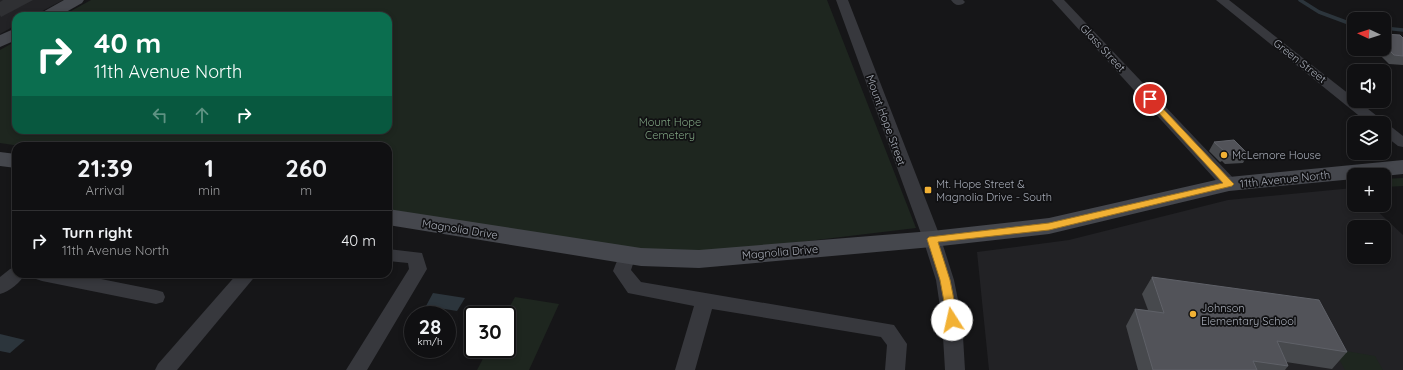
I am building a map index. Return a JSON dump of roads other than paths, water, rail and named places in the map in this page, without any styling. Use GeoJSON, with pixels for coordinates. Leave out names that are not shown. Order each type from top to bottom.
{"type":"FeatureCollection","features":[{"type":"Feature","properties":{"kind":"street"},"geometry":{"type":"LineString","coordinates":[[54,12],[76,0]]}},
{"type":"Feature","properties":{"kind":"street","name":"Mount Hope Street"},"geometry":{"type":"LineString","coordinates":[[842,0],[932,239],[945,280],[952,320],[955,370]]}},
{"type":"Feature","properties":{"kind":"street","name":"Glass Street"},"geometry":{"type":"LineString","coordinates":[[1058,0],[1229,184]]}},
{"type":"Feature","properties":{"kind":"street","name":"Green Street"},"geometry":{"type":"LineString","coordinates":[[1222,0],[1368,116]]}},
{"type":"Feature","properties":{"kind":"street"},"geometry":{"type":"LineString","coordinates":[[0,42],[12,35]]}},
{"type":"Feature","properties":{"kind":"street"},"geometry":{"type":"LineString","coordinates":[[1391,134],[1403,143]]}},
{"type":"Feature","properties":{"kind":"street"},"geometry":{"type":"LineString","coordinates":[[0,159],[12,160]]}},
{"type":"Feature","properties":{"kind":"street","name":"11th Avenue North"},"geometry":{"type":"LineString","coordinates":[[932,239],[1049,226],[1229,184],[1403,167]]}},
{"type":"Feature","properties":{"kind":"street","name":"Magnolia Drive"},"geometry":{"type":"LineString","coordinates":[[392,218],[640,257],[699,259],[932,239]]}},
{"type":"Feature","properties":{"kind":"street"},"geometry":{"type":"LineString","coordinates":[[356,370],[418,269],[416,258],[392,255]]}},
{"type":"Feature","properties":{"kind":"street"},"geometry":{"type":"LineString","coordinates":[[627,255],[622,271],[635,288],[705,301],[887,330],[897,344],[895,370]]}},
{"type":"Feature","properties":{"kind":"street"},"geometry":{"type":"LineString","coordinates":[[0,287],[12,277]]}},
{"type":"Feature","properties":{"kind":"street"},"geometry":{"type":"LineString","coordinates":[[62,278],[156,297]]}},
{"type":"Feature","properties":{"kind":"street"},"geometry":{"type":"LineString","coordinates":[[165,370],[245,278]]}},
{"type":"Feature","properties":{"kind":"street"},"geometry":{"type":"LineString","coordinates":[[686,370],[705,301]]}},
{"type":"Feature","properties":{"kind":"waterway"},"geometry":{"type":"LineString","coordinates":[[1300,0],[1319,12],[1347,22]]}},
{"type":"Feature","properties":{"kind":"waterway"},"geometry":{"type":"LineString","coordinates":[[1391,29],[1403,30]]}},
{"type":"Feature","properties":{"kind":"place","name":"McLemore House"},"geometry":{"type":"Point","coordinates":[1224,155]}},
{"type":"Feature","properties":{"kind":"place","name":"Mt. Hope Street & Magnolia Drive - South"},"geometry":{"type":"Point","coordinates":[928,190]}},
{"type":"Feature","properties":{"kind":"place","name":"Johnson Elementary School"},"geometry":{"type":"Point","coordinates":[1193,314]}},
{"type":"Feature","properties":{"kind":"park label","name":"Mount Hope Cemetery"},"geometry":{"type":"Point","coordinates":[670,128]}}]}
